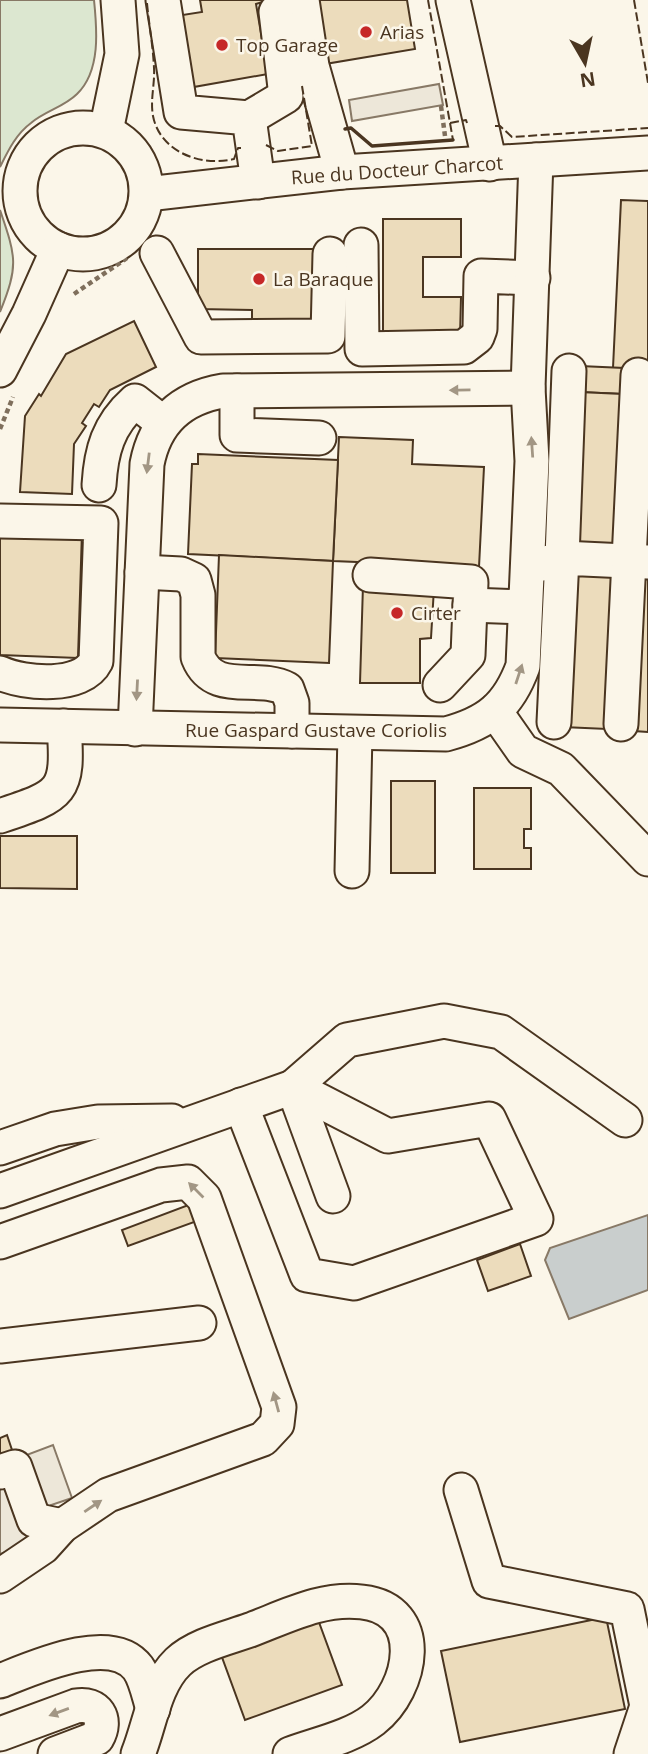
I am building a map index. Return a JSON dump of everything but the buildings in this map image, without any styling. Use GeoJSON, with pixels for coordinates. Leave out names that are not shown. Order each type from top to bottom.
{"type":"FeatureCollection","features":[{"type":"Feature","properties":{"kind":"street"},"geometry":{"type":"LineString","coordinates":[[106,131],[122,54],[118,0]]}},
{"type":"Feature","properties":{"kind":"street"},"geometry":{"type":"LineString","coordinates":[[163,0],[181,112],[249,118],[286,96],[289,6]]}},
{"type":"Feature","properties":{"kind":"street"},"geometry":{"type":"LineString","coordinates":[[453,0],[490,164]]}},
{"type":"Feature","properties":{"kind":"street"},"geometry":{"type":"LineString","coordinates":[[289,6],[312,66],[342,172]]}},
{"type":"Feature","properties":{"kind":"street"},"geometry":{"type":"LineString","coordinates":[[249,118],[258,182]]}},
{"type":"Feature","properties":{"kind":"street"},"geometry":{"type":"LineString","coordinates":[[78,127],[106,131],[128,145],[143,167],[147,194],[138,223],[117,245],[88,254],[58,249],[35,233],[22,208],[20,180],[31,154],[51,135],[78,127]]}},
{"type":"Feature","properties":{"kind":"street","name":"Rue du Docteur Charcot"},"geometry":{"type":"LineString","coordinates":[[147,194],[342,172],[648,153]]}},
{"type":"Feature","properties":{"kind":"street","name":"Rue Gaspard Gustave Coriolis"},"geometry":{"type":"LineString","coordinates":[[0,725],[446,734],[473,727],[495,711],[515,688],[523,666],[533,461],[528,388],[536,160]]}},
{"type":"Feature","properties":{"kind":"street"},"geometry":{"type":"LineString","coordinates":[[361,245],[362,349],[464,347],[477,337],[480,329],[481,276],[533,278]]}},
{"type":"Feature","properties":{"kind":"street"},"geometry":{"type":"LineString","coordinates":[[7,382],[29,314],[58,249]]}},
{"type":"Feature","properties":{"kind":"street"},"geometry":{"type":"LineString","coordinates":[[144,254],[201,337],[328,337]]}},
{"type":"Feature","properties":{"kind":"street"},"geometry":{"type":"LineString","coordinates":[[327,390],[330,254]]}},
{"type":"Feature","properties":{"kind":"street"},"geometry":{"type":"LineString","coordinates":[[554,722],[569,371]]}},
{"type":"Feature","properties":{"kind":"street"},"geometry":{"type":"LineString","coordinates":[[621,724],[638,562],[638,375]]}},
{"type":"Feature","properties":{"kind":"street"},"geometry":{"type":"LineString","coordinates":[[135,729],[148,464],[155,437],[163,423],[193,399],[208,393],[528,388]]}},
{"type":"Feature","properties":{"kind":"street"},"geometry":{"type":"LineString","coordinates":[[237,391],[237,435],[319,438]]}},
{"type":"Feature","properties":{"kind":"street"},"geometry":{"type":"LineString","coordinates":[[99,485],[104,443],[122,412],[135,401],[163,423]]}},
{"type":"Feature","properties":{"kind":"street"},"geometry":{"type":"LineString","coordinates":[[0,521],[101,523],[96,661],[86,675],[67,681],[13,678],[0,674]]}},
{"type":"Feature","properties":{"kind":"street"},"geometry":{"type":"LineString","coordinates":[[528,563],[548,564],[562,558],[638,562]]}},
{"type":"Feature","properties":{"kind":"street"},"geometry":{"type":"LineString","coordinates":[[142,572],[181,574],[194,580],[198,595],[198,657],[201,665],[208,674],[225,681],[269,683],[287,689],[292,703],[292,732]]}},
{"type":"Feature","properties":{"kind":"street"},"geometry":{"type":"LineString","coordinates":[[370,576],[471,582],[468,655],[440,685]]}},
{"type":"Feature","properties":{"kind":"street"},"geometry":{"type":"LineString","coordinates":[[99,605],[141,607]]}},
{"type":"Feature","properties":{"kind":"street"},"geometry":{"type":"LineString","coordinates":[[470,605],[526,607]]}},
{"type":"Feature","properties":{"kind":"street"},"geometry":{"type":"LineString","coordinates":[[495,711],[523,751],[561,769],[648,859]]}},
{"type":"Feature","properties":{"kind":"street"},"geometry":{"type":"LineString","coordinates":[[0,816],[45,798],[59,786],[66,775],[64,726]]}},
{"type":"Feature","properties":{"kind":"street"},"geometry":{"type":"LineString","coordinates":[[352,871],[355,733]]}},
{"type":"Feature","properties":{"kind":"street"},"geometry":{"type":"LineString","coordinates":[[0,1191],[293,1087],[347,1040],[444,1021],[501,1032],[625,1120]]}},
{"type":"Feature","properties":{"kind":"street"},"geometry":{"type":"LineString","coordinates":[[241,1105],[307,1275],[354,1283],[536,1219],[489,1119],[388,1136],[293,1087]]}},
{"type":"Feature","properties":{"kind":"street"},"geometry":{"type":"LineString","coordinates":[[293,1087],[332,1196]]}},
{"type":"Feature","properties":{"kind":"street"},"geometry":{"type":"LineString","coordinates":[[0,1148],[55,1129],[98,1122],[199,1120]]}},
{"type":"Feature","properties":{"kind":"street"},"geometry":{"type":"LineString","coordinates":[[0,1242],[161,1185],[188,1182],[204,1198],[279,1407],[277,1424],[263,1439],[108,1495],[62,1526],[43,1547],[0,1576]]}},
{"type":"Feature","properties":{"kind":"street"},"geometry":{"type":"LineString","coordinates":[[0,1346],[199,1323]]}},
{"type":"Feature","properties":{"kind":"street"},"geometry":{"type":"LineString","coordinates":[[0,1472],[15,1467],[34,1520],[62,1526]]}},
{"type":"Feature","properties":{"kind":"street"},"geometry":{"type":"LineString","coordinates":[[461,1490],[489,1581],[627,1609],[647,1706],[631,1754]]}},
{"type":"Feature","properties":{"kind":"street"},"geometry":{"type":"LineString","coordinates":[[138,1754],[153,1709],[169,1674],[179,1661],[205,1647],[323,1603],[365,1602],[382,1606],[394,1617],[407,1643],[407,1673],[401,1688],[384,1711],[361,1728],[290,1754]]}},
{"type":"Feature","properties":{"kind":"street"},"geometry":{"type":"LineString","coordinates":[[0,1681],[74,1656],[111,1653],[139,1669],[153,1709]]}},
{"type":"Feature","properties":{"kind":"street"},"geometry":{"type":"LineString","coordinates":[[0,1734],[85,1704],[99,1713],[103,1721],[97,1738],[55,1754]]}},
{"type":"Feature","properties":{"kind":"path"},"geometry":{"type":"LineString","coordinates":[[441,106],[446,144]]}},
{"type":"Feature","properties":{"kind":"path"},"geometry":{"type":"LineString","coordinates":[[68,303],[75,292],[144,254]]}},
{"type":"Feature","properties":{"kind":"path"},"geometry":{"type":"LineString","coordinates":[[0,429],[7,382]]}},
{"type":"Feature","properties":{"kind":"green space"},"geometry":{"type":"Polygon","coordinates":[[[0,0],[94,0],[96,49],[85,85],[72,98],[26,127],[13,143],[0,167],[0,0]]]}},
{"type":"Feature","properties":{"kind":"green space"},"geometry":{"type":"Polygon","coordinates":[[[0,210],[12,251],[13,271],[0,312],[0,210]]]}},
{"type":"Feature","properties":{"kind":"shaded area"},"geometry":{"type":"Polygon","coordinates":[[[439,84],[443,105],[352,121],[349,100],[439,84]]]}},
{"type":"Feature","properties":{"kind":"shaded area"},"geometry":{"type":"Polygon","coordinates":[[[648,1215],[648,1290],[569,1319],[545,1260],[550,1248],[648,1215]]]}},
{"type":"Feature","properties":{"kind":"shaded area"},"geometry":{"type":"Polygon","coordinates":[[[53,1445],[72,1498],[51,1505],[27,1545],[0,1554],[0,1465],[53,1445]]]}},
{"type":"Feature","properties":{"kind":"fence"},"geometry":{"type":"LineString","coordinates":[[428,0],[450,123],[466,120],[467,123]]}},
{"type":"Feature","properties":{"kind":"fence"},"geometry":{"type":"LineString","coordinates":[[634,0],[648,83]]}},
{"type":"Feature","properties":{"kind":"fence"},"geometry":{"type":"LineString","coordinates":[[147,3],[154,68],[152,110],[157,129],[173,148],[208,161],[234,159],[238,148],[241,148]]}},
{"type":"Feature","properties":{"kind":"fence"},"geometry":{"type":"LineString","coordinates":[[266,145],[278,151],[312,146],[302,86]]}},
{"type":"Feature","properties":{"kind":"fence"},"geometry":{"type":"LineString","coordinates":[[450,123],[453,140]]}},
{"type":"Feature","properties":{"kind":"fence"},"geometry":{"type":"LineString","coordinates":[[495,126],[500,126],[512,137],[648,128]]}},
{"type":"Feature","properties":{"kind":"wall"},"geometry":{"type":"LineString","coordinates":[[345,129],[351,128],[372,146],[453,140]]}},
{"type":"Feature","properties":{"kind":"place","name":"Arias"},"geometry":{"type":"Point","coordinates":[366,32]}},
{"type":"Feature","properties":{"kind":"place","name":"Top Garage"},"geometry":{"type":"Point","coordinates":[222,45]}},
{"type":"Feature","properties":{"kind":"place","name":"La Baraque"},"geometry":{"type":"Point","coordinates":[259,279]}},
{"type":"Feature","properties":{"kind":"place","name":"Cirter"},"geometry":{"type":"Point","coordinates":[397,613]}}]}
